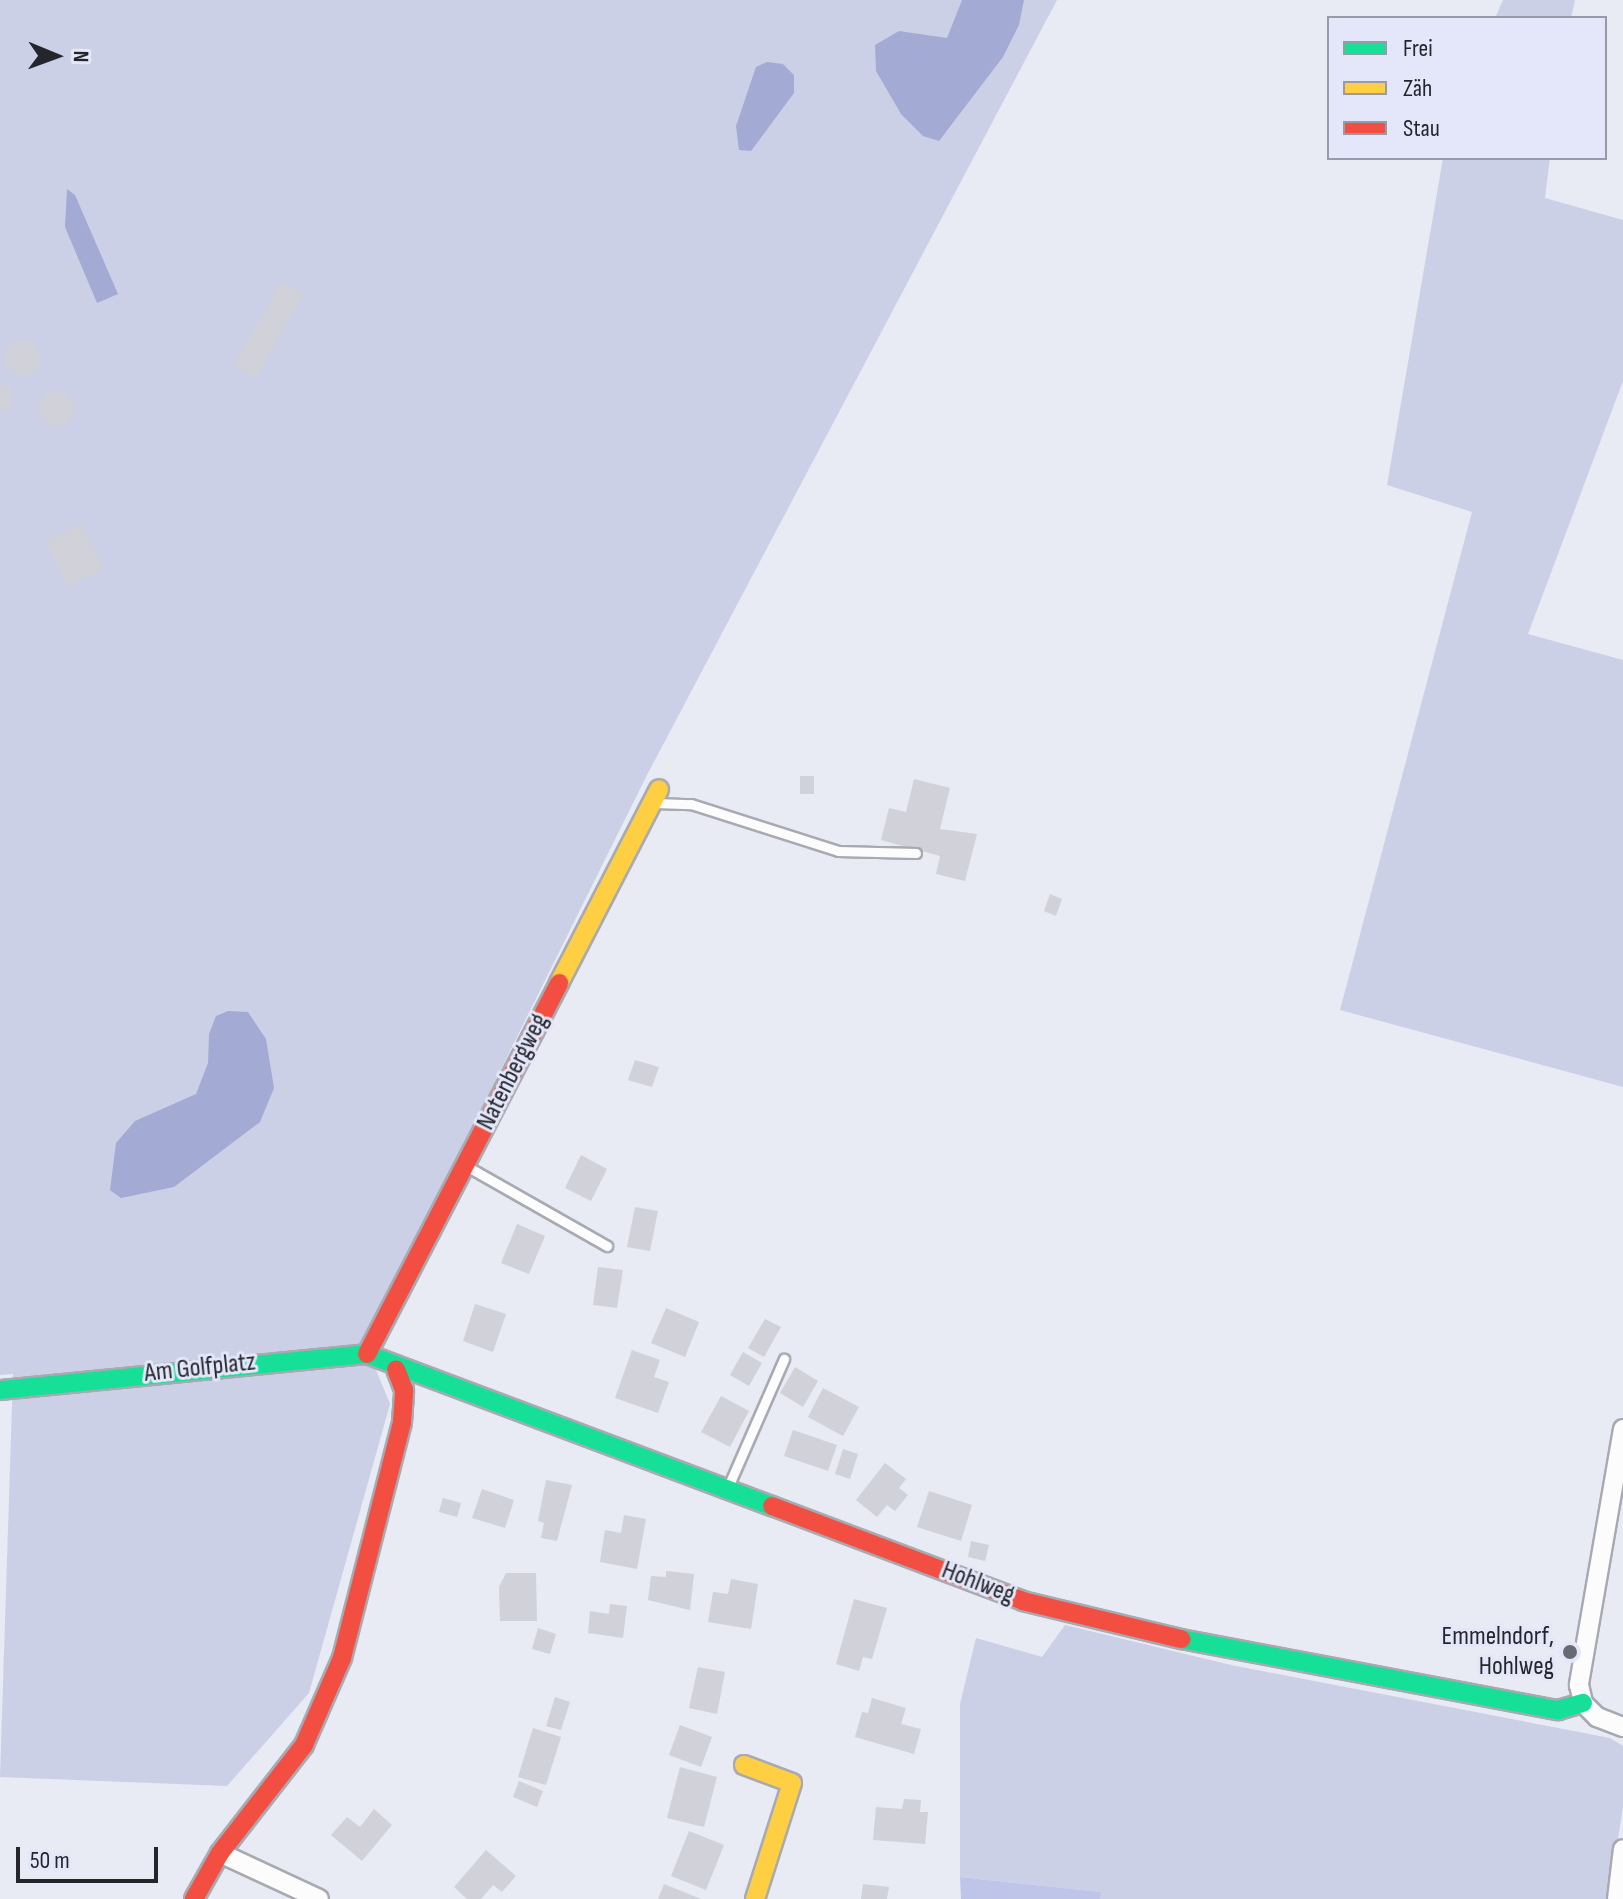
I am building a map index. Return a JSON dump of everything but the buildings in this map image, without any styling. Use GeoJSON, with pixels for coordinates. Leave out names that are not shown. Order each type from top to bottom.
{"type":"FeatureCollection","features":[{"type":"Feature","properties":{"kind":"street","name":"Natenbergweg"},"geometry":{"type":"LineString","coordinates":[[367,1354],[655,796]]}},
{"type":"Feature","properties":{"kind":"street","name":"Am Golfplatz"},"geometry":{"type":"LineString","coordinates":[[0,1390],[344,1352],[367,1354],[396,1369]]}},
{"type":"Feature","properties":{"kind":"street","name":"Hohlweg"},"geometry":{"type":"LineString","coordinates":[[396,1369],[1023,1601],[1171,1637],[1558,1710],[1583,1703]]}},
{"type":"Feature","properties":{"kind":"street"},"geometry":{"type":"LineString","coordinates":[[194,1899],[220,1853],[304,1745],[342,1658],[402,1422],[404,1390],[396,1369]]}},
{"type":"Feature","properties":{"kind":"street"},"geometry":{"type":"LineString","coordinates":[[1623,1429],[1581,1656],[1583,1703],[1597,1717],[1623,1727]]}},
{"type":"Feature","properties":{"kind":"street"},"geometry":{"type":"LineString","coordinates":[[744,1765],[792,1783],[755,1899]]}},
{"type":"Feature","properties":{"kind":"street"},"geometry":{"type":"LineString","coordinates":[[1617,1899],[1623,1849]]}},
{"type":"Feature","properties":{"kind":"street"},"geometry":{"type":"LineString","coordinates":[[220,1853],[319,1899]]}},
{"type":"Feature","properties":{"kind":"lane"},"geometry":{"type":"LineString","coordinates":[[655,796],[691,804],[838,851],[916,853]]}},
{"type":"Feature","properties":{"kind":"lane"},"geometry":{"type":"LineString","coordinates":[[465,1166],[607,1246]]}},
{"type":"Feature","properties":{"kind":"lane"},"geometry":{"type":"LineString","coordinates":[[727,1490],[784,1359]]}},
{"type":"Feature","properties":{"kind":"shaded area"},"geometry":{"type":"Polygon","coordinates":[[[0,0],[1057,0],[647,775],[365,1343],[390,1404],[309,1693],[227,1786],[0,1777],[13,1374],[0,1375],[0,0]]]}},
{"type":"Feature","properties":{"kind":"shaded area"},"geometry":{"type":"Polygon","coordinates":[[[962,0],[1024,0],[1019,25],[1003,57],[939,141],[923,136],[901,114],[876,71],[875,45],[899,31],[947,38],[962,0]]]}},
{"type":"Feature","properties":{"kind":"shaded area"},"geometry":{"type":"Polygon","coordinates":[[[1503,0],[1575,0],[1571,16],[1496,16],[1503,0]]]}},
{"type":"Feature","properties":{"kind":"shaded area"},"geometry":{"type":"Polygon","coordinates":[[[767,62],[783,64],[794,75],[794,93],[751,151],[739,150],[736,126],[756,67],[767,62]]]}},
{"type":"Feature","properties":{"kind":"shaded area"},"geometry":{"type":"Polygon","coordinates":[[[1443,160],[1550,160],[1545,198],[1623,220],[1623,381],[1528,634],[1623,660],[1623,1087],[1340,1010],[1472,512],[1387,485],[1443,160]]]}},
{"type":"Feature","properties":{"kind":"shaded area"},"geometry":{"type":"Polygon","coordinates":[[[67,189],[75,195],[118,294],[97,303],[65,227],[67,189]]]}},
{"type":"Feature","properties":{"kind":"shaded area"},"geometry":{"type":"Polygon","coordinates":[[[228,1011],[248,1012],[266,1039],[274,1088],[260,1122],[174,1187],[121,1198],[110,1190],[116,1143],[135,1121],[196,1094],[208,1063],[209,1034],[216,1016],[228,1011]]]}},
{"type":"Feature","properties":{"kind":"shaded area"},"geometry":{"type":"Polygon","coordinates":[[[1065,1625],[1231,1665],[1610,1738],[1623,1746],[1623,1806],[1609,1899],[1100,1899],[1100,1892],[960,1877],[960,1704],[976,1638],[1042,1657],[1065,1625]]]}},
{"type":"Feature","properties":{"kind":"shaded area"},"geometry":{"type":"Polygon","coordinates":[[[960,1877],[1101,1892],[1100,1899],[961,1899],[960,1877]]]}},
{"type":"Feature","properties":{"kind":"traffic: fast"},"geometry":{"type":"LineString","coordinates":[[0,1390],[367,1354],[772,1506]]}},
{"type":"Feature","properties":{"kind":"traffic: fast"},"geometry":{"type":"LineString","coordinates":[[1181,1639],[1558,1710],[1583,1703]]}},
{"type":"Feature","properties":{"kind":"traffic: slow"},"geometry":{"type":"LineString","coordinates":[[559,983],[659,789]]}},
{"type":"Feature","properties":{"kind":"traffic: slow"},"geometry":{"type":"LineString","coordinates":[[744,1765],[792,1783],[755,1899]]}},
{"type":"Feature","properties":{"kind":"traffic: jam"},"geometry":{"type":"LineString","coordinates":[[367,1354],[559,983]]}},
{"type":"Feature","properties":{"kind":"traffic: jam"},"geometry":{"type":"LineString","coordinates":[[194,1899],[220,1853],[304,1745],[342,1658],[402,1422],[404,1390],[396,1369]]}},
{"type":"Feature","properties":{"kind":"traffic: jam"},"geometry":{"type":"LineString","coordinates":[[772,1506],[1023,1601],[1181,1639]]}},
{"type":"Feature","properties":{"kind":"place","name":"Emmelndorf, Hohlweg"},"geometry":{"type":"Point","coordinates":[1570,1652]}}]}
